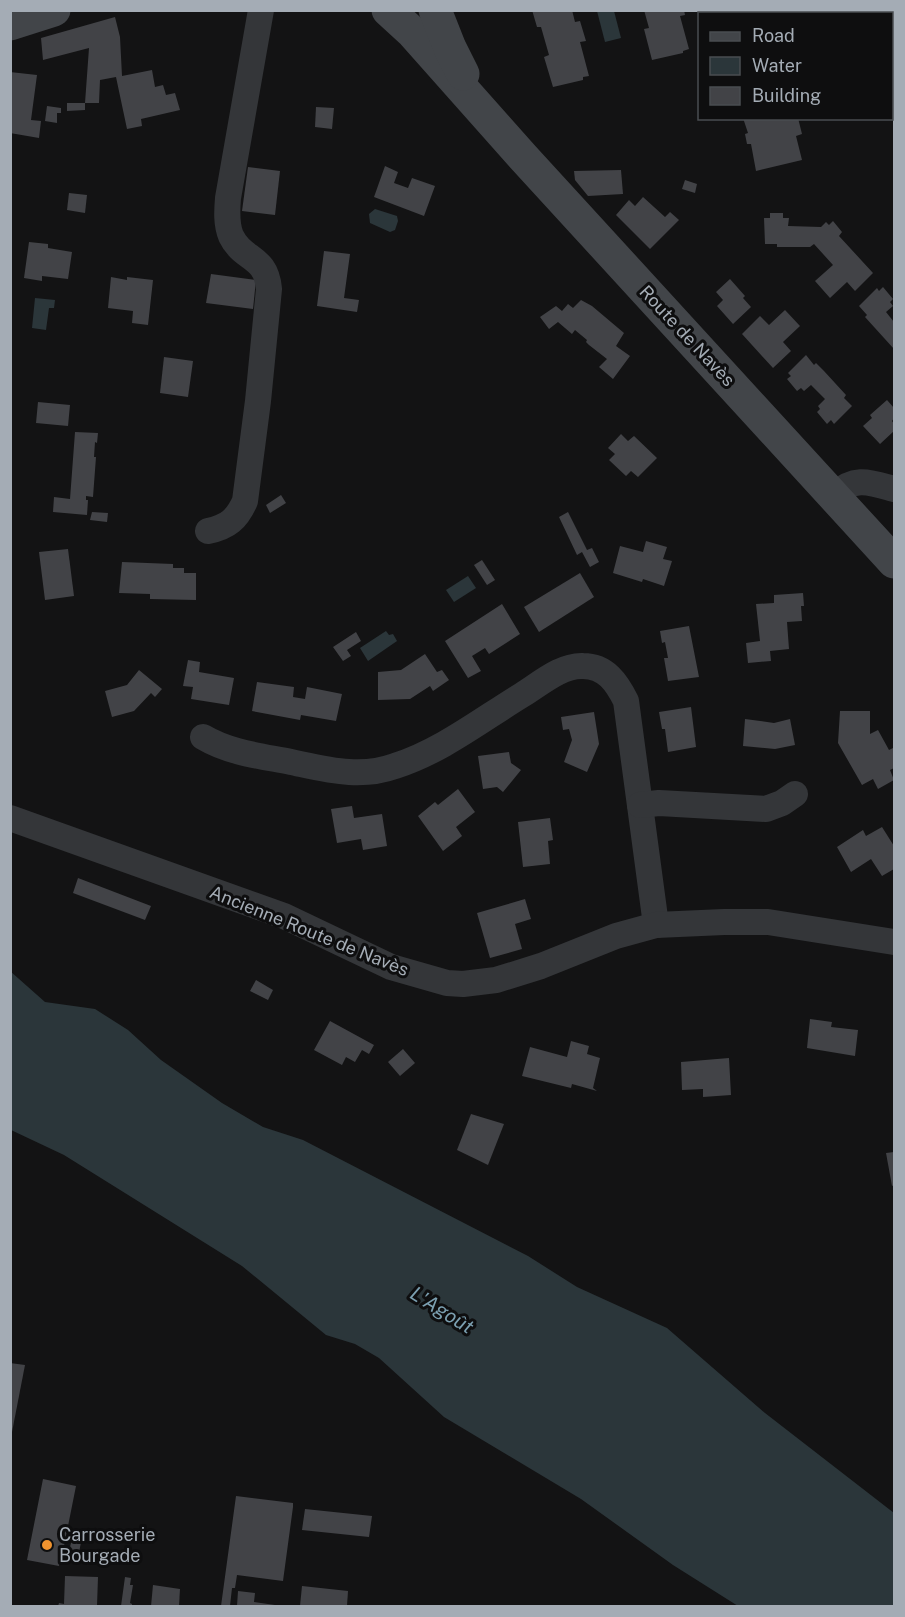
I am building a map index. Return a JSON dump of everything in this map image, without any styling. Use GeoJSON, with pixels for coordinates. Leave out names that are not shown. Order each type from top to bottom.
{"type":"FeatureCollection","features":[{"type":"Feature","properties":{"kind":"main road"},"geometry":{"type":"LineString","coordinates":[[10,24],[54,10]]}},
{"type":"Feature","properties":{"kind":"main road"},"geometry":{"type":"LineString","coordinates":[[388,10],[412,32],[481,108]]}},
{"type":"Feature","properties":{"kind":"main road"},"geometry":{"type":"LineString","coordinates":[[435,10],[450,48],[481,108]]}},
{"type":"Feature","properties":{"kind":"main road","name":"Route de Navès"},"geometry":{"type":"LineString","coordinates":[[481,108],[523,157],[894,562]]}},
{"type":"Feature","properties":{"kind":"street"},"geometry":{"type":"LineString","coordinates":[[208,531],[231,523],[240,513],[244,501],[267,311],[269,289],[266,271],[256,260],[237,246],[231,235],[227,219],[228,198],[261,10]]}},
{"type":"Feature","properties":{"kind":"street"},"geometry":{"type":"LineString","coordinates":[[834,495],[844,486],[852,483],[872,483],[894,489]]}},
{"type":"Feature","properties":{"kind":"street"},"geometry":{"type":"LineString","coordinates":[[203,737],[231,750],[333,770],[373,771],[393,767],[437,747],[557,673],[582,666],[595,667],[608,674],[618,685],[626,701],[656,925]]}},
{"type":"Feature","properties":{"kind":"street"},"geometry":{"type":"LineString","coordinates":[[640,805],[659,803],[766,809],[782,804],[795,794]]}},
{"type":"Feature","properties":{"kind":"street","name":"Ancienne Route de Navès"},"geometry":{"type":"LineString","coordinates":[[10,818],[284,916],[391,967],[433,980],[464,984],[496,980],[541,966],[616,936],[656,925],[768,922],[894,942]]}},
{"type":"Feature","properties":{"kind":"water"},"geometry":{"type":"Polygon","coordinates":[[[597,11],[614,11],[621,38],[605,42],[597,11]]]}},
{"type":"Feature","properties":{"kind":"water"},"geometry":{"type":"Polygon","coordinates":[[[375,209],[397,216],[395,230],[390,232],[370,223],[369,214],[375,209]]]}},
{"type":"Feature","properties":{"kind":"water"},"geometry":{"type":"Polygon","coordinates":[[[35,298],[55,300],[54,308],[49,308],[46,330],[32,328],[35,298]]]}},
{"type":"Feature","properties":{"kind":"water"},"geometry":{"type":"Polygon","coordinates":[[[468,576],[476,588],[454,602],[446,590],[468,576]]]}},
{"type":"Feature","properties":{"kind":"water"},"geometry":{"type":"Polygon","coordinates":[[[386,631],[389,635],[393,634],[397,641],[368,661],[360,648],[386,631]]]}},
{"type":"Feature","properties":{"kind":"water","name":"L'Agoût"},"geometry":{"type":"Polygon","coordinates":[[[10,971],[45,1002],[95,1009],[128,1030],[161,1060],[222,1103],[263,1127],[303,1140],[528,1256],[577,1287],[667,1328],[765,1413],[894,1513],[894,1606],[738,1606],[673,1565],[581,1499],[444,1417],[379,1358],[355,1344],[326,1335],[242,1266],[64,1155],[11,1130],[10,971]]]}},
{"type":"Feature","properties":{"kind":"building"},"geometry":{"type":"Polygon","coordinates":[[[532,10],[572,10],[575,22],[580,21],[586,41],[580,42],[589,76],[583,77],[583,80],[553,87],[544,57],[549,55],[541,27],[537,27],[532,10]]]}},
{"type":"Feature","properties":{"kind":"building"},"geometry":{"type":"Polygon","coordinates":[[[644,10],[684,10],[685,15],[680,16],[689,49],[683,53],[652,60],[644,29],[649,28],[644,10]]]}},
{"type":"Feature","properties":{"kind":"building"},"geometry":{"type":"Polygon","coordinates":[[[115,17],[120,37],[122,76],[152,70],[155,87],[163,85],[166,95],[175,93],[180,110],[141,119],[142,126],[127,129],[116,77],[100,80],[99,103],[85,103],[89,48],[43,60],[41,38],[115,17]]]}},
{"type":"Feature","properties":{"kind":"building"},"geometry":{"type":"Polygon","coordinates":[[[10,72],[37,75],[31,120],[41,121],[39,138],[10,133],[10,72]]]}},
{"type":"Feature","properties":{"kind":"building"},"geometry":{"type":"Polygon","coordinates":[[[67,103],[85,103],[85,110],[67,111],[67,103]]]}},
{"type":"Feature","properties":{"kind":"building"},"geometry":{"type":"Polygon","coordinates":[[[47,106],[61,108],[61,113],[57,113],[57,123],[45,121],[47,106]]]}},
{"type":"Feature","properties":{"kind":"building"},"geometry":{"type":"Polygon","coordinates":[[[316,107],[334,108],[332,129],[315,127],[316,107]]]}},
{"type":"Feature","properties":{"kind":"building"},"geometry":{"type":"Polygon","coordinates":[[[744,120],[798,120],[802,134],[796,136],[802,160],[756,171],[751,144],[747,144],[745,134],[748,133],[744,120]]]}},
{"type":"Feature","properties":{"kind":"building"},"geometry":{"type":"Polygon","coordinates":[[[385,166],[398,172],[394,183],[408,188],[412,178],[435,186],[424,216],[374,197],[385,166]]]}},
{"type":"Feature","properties":{"kind":"building"},"geometry":{"type":"Polygon","coordinates":[[[248,167],[280,171],[275,215],[242,211],[248,167]]]}},
{"type":"Feature","properties":{"kind":"building"},"geometry":{"type":"Polygon","coordinates":[[[621,170],[623,194],[588,196],[575,180],[574,171],[621,170]]]}},
{"type":"Feature","properties":{"kind":"building"},"geometry":{"type":"Polygon","coordinates":[[[685,180],[697,184],[695,193],[682,189],[685,180]]]}},
{"type":"Feature","properties":{"kind":"building"},"geometry":{"type":"Polygon","coordinates":[[[69,193],[87,195],[85,213],[67,210],[69,193]]]}},
{"type":"Feature","properties":{"kind":"building"},"geometry":{"type":"Polygon","coordinates":[[[643,197],[665,217],[670,212],[679,220],[650,249],[616,215],[629,200],[635,206],[643,197]]]}},
{"type":"Feature","properties":{"kind":"building"},"geometry":{"type":"Polygon","coordinates":[[[770,213],[783,213],[783,218],[789,218],[788,226],[821,227],[826,222],[829,225],[833,221],[842,232],[839,236],[873,273],[855,291],[847,282],[830,298],[815,281],[833,265],[814,244],[810,247],[777,247],[777,244],[765,244],[764,218],[770,218],[770,213]]]}},
{"type":"Feature","properties":{"kind":"building"},"geometry":{"type":"Polygon","coordinates":[[[29,242],[48,244],[48,248],[72,252],[68,279],[42,276],[42,281],[24,278],[29,242]]]}},
{"type":"Feature","properties":{"kind":"building"},"geometry":{"type":"Polygon","coordinates":[[[324,251],[350,254],[344,298],[359,300],[357,312],[317,306],[324,251]]]}},
{"type":"Feature","properties":{"kind":"building"},"geometry":{"type":"Polygon","coordinates":[[[211,274],[256,280],[253,309],[206,303],[211,274]]]}},
{"type":"Feature","properties":{"kind":"building"},"geometry":{"type":"Polygon","coordinates":[[[111,277],[127,280],[127,277],[153,280],[148,325],[132,323],[133,311],[108,308],[111,277]]]}},
{"type":"Feature","properties":{"kind":"building"},"geometry":{"type":"Polygon","coordinates":[[[730,279],[745,296],[743,298],[751,307],[733,324],[717,306],[723,300],[716,292],[730,279]]]}},
{"type":"Feature","properties":{"kind":"building"},"geometry":{"type":"Polygon","coordinates":[[[883,287],[893,299],[890,302],[893,306],[886,312],[894,322],[894,349],[865,317],[867,315],[859,306],[877,288],[879,291],[883,287]]]}},
{"type":"Feature","properties":{"kind":"building"},"geometry":{"type":"Polygon","coordinates":[[[581,300],[592,306],[624,333],[616,346],[630,356],[613,379],[599,367],[607,359],[589,345],[587,340],[575,330],[572,334],[558,322],[549,329],[540,317],[556,306],[562,311],[568,304],[573,308],[581,300]]]}},
{"type":"Feature","properties":{"kind":"building"},"geometry":{"type":"Polygon","coordinates":[[[785,310],[800,326],[783,342],[791,351],[773,368],[742,334],[760,316],[769,325],[785,310]]]}},
{"type":"Feature","properties":{"kind":"building"},"geometry":{"type":"Polygon","coordinates":[[[806,355],[846,395],[844,398],[852,406],[834,424],[831,420],[827,424],[817,412],[820,409],[818,406],[825,399],[811,385],[804,391],[801,388],[797,391],[787,379],[791,376],[788,373],[806,355]]]}},
{"type":"Feature","properties":{"kind":"building"},"geometry":{"type":"Polygon","coordinates":[[[164,357],[193,361],[188,397],[160,393],[164,357]]]}},
{"type":"Feature","properties":{"kind":"building"},"geometry":{"type":"Polygon","coordinates":[[[887,400],[894,408],[892,421],[894,431],[880,444],[863,426],[872,418],[870,415],[887,400]]]}},
{"type":"Feature","properties":{"kind":"building"},"geometry":{"type":"Polygon","coordinates":[[[38,402],[70,405],[68,426],[36,423],[38,402]]]}},
{"type":"Feature","properties":{"kind":"building"},"geometry":{"type":"Polygon","coordinates":[[[75,432],[98,433],[97,443],[95,442],[93,497],[86,496],[87,515],[53,512],[54,497],[70,499],[75,432]]]}},
{"type":"Feature","properties":{"kind":"building"},"geometry":{"type":"Polygon","coordinates":[[[621,434],[628,441],[634,436],[657,458],[638,477],[631,471],[626,476],[609,460],[615,454],[608,448],[621,434]]]}},
{"type":"Feature","properties":{"kind":"building"},"geometry":{"type":"Polygon","coordinates":[[[281,495],[286,503],[270,513],[266,505],[281,495]]]}},
{"type":"Feature","properties":{"kind":"building"},"geometry":{"type":"Polygon","coordinates":[[[92,512],[108,513],[107,522],[90,520],[92,512]]]}},
{"type":"Feature","properties":{"kind":"building"},"geometry":{"type":"Polygon","coordinates":[[[568,512],[587,550],[592,548],[599,562],[590,567],[582,552],[577,555],[559,517],[568,512]]]}},
{"type":"Feature","properties":{"kind":"building"},"geometry":{"type":"Polygon","coordinates":[[[646,541],[667,547],[663,559],[672,561],[664,586],[613,573],[620,546],[643,552],[646,541]]]}},
{"type":"Feature","properties":{"kind":"building"},"geometry":{"type":"Polygon","coordinates":[[[68,549],[74,596],[45,600],[39,552],[68,549]]]}},
{"type":"Feature","properties":{"kind":"building"},"geometry":{"type":"Polygon","coordinates":[[[482,560],[495,580],[487,585],[474,565],[482,560]]]}},
{"type":"Feature","properties":{"kind":"building"},"geometry":{"type":"Polygon","coordinates":[[[122,562],[173,564],[173,568],[184,568],[184,573],[196,573],[196,600],[150,599],[150,594],[119,593],[122,562]]]}},
{"type":"Feature","properties":{"kind":"building"},"geometry":{"type":"Polygon","coordinates":[[[580,573],[594,597],[539,632],[524,607],[580,573]]]}},
{"type":"Feature","properties":{"kind":"building"},"geometry":{"type":"Polygon","coordinates":[[[803,593],[802,621],[787,622],[789,649],[770,651],[771,661],[748,663],[746,643],[760,641],[756,604],[774,603],[774,595],[803,593]]]}},
{"type":"Feature","properties":{"kind":"building"},"geometry":{"type":"Polygon","coordinates":[[[502,604],[520,634],[489,654],[485,648],[472,656],[481,671],[468,678],[445,641],[502,604]]]}},
{"type":"Feature","properties":{"kind":"building"},"geometry":{"type":"Polygon","coordinates":[[[689,626],[699,677],[668,681],[664,658],[668,658],[660,631],[689,626]]]}},
{"type":"Feature","properties":{"kind":"building"},"geometry":{"type":"Polygon","coordinates":[[[356,632],[361,641],[347,650],[351,656],[343,661],[333,647],[356,632]]]}},
{"type":"Feature","properties":{"kind":"building"},"geometry":{"type":"Polygon","coordinates":[[[425,654],[437,672],[442,670],[449,680],[433,691],[430,686],[410,699],[378,700],[378,672],[401,670],[425,654]]]}},
{"type":"Feature","properties":{"kind":"building"},"geometry":{"type":"Polygon","coordinates":[[[188,660],[200,662],[199,672],[234,678],[229,705],[191,699],[193,687],[183,686],[188,660]]]}},
{"type":"Feature","properties":{"kind":"building"},"geometry":{"type":"Polygon","coordinates":[[[139,670],[162,689],[155,697],[151,693],[134,711],[112,717],[105,691],[127,685],[139,670]]]}},
{"type":"Feature","properties":{"kind":"building"},"geometry":{"type":"Polygon","coordinates":[[[257,682],[294,687],[293,697],[305,699],[307,687],[342,694],[336,721],[301,715],[300,720],[252,711],[257,682]]]}},
{"type":"Feature","properties":{"kind":"building"},"geometry":{"type":"Polygon","coordinates":[[[691,707],[696,747],[668,752],[665,729],[662,729],[659,712],[691,707]]]}},
{"type":"Feature","properties":{"kind":"building"},"geometry":{"type":"Polygon","coordinates":[[[840,711],[870,711],[870,734],[878,730],[889,750],[893,748],[894,768],[890,770],[894,780],[878,789],[873,779],[862,785],[838,743],[840,711]]]}},
{"type":"Feature","properties":{"kind":"building"},"geometry":{"type":"Polygon","coordinates":[[[594,712],[599,744],[587,772],[564,762],[572,740],[569,729],[563,730],[561,717],[594,712]]]}},
{"type":"Feature","properties":{"kind":"building"},"geometry":{"type":"Polygon","coordinates":[[[745,719],[774,723],[790,719],[795,745],[775,749],[743,746],[745,719]]]}},
{"type":"Feature","properties":{"kind":"building"},"geometry":{"type":"Polygon","coordinates":[[[509,752],[511,763],[521,770],[503,792],[497,787],[483,789],[478,756],[509,752]]]}},
{"type":"Feature","properties":{"kind":"building"},"geometry":{"type":"Polygon","coordinates":[[[458,789],[475,812],[456,827],[462,836],[443,851],[418,816],[435,802],[438,805],[458,789]]]}},
{"type":"Feature","properties":{"kind":"building"},"geometry":{"type":"Polygon","coordinates":[[[352,806],[354,818],[382,814],[387,846],[363,850],[361,839],[337,843],[331,809],[352,806]]]}},
{"type":"Feature","properties":{"kind":"building"},"geometry":{"type":"Polygon","coordinates":[[[550,818],[553,840],[548,841],[550,864],[523,867],[518,822],[550,818]]]}},
{"type":"Feature","properties":{"kind":"building"},"geometry":{"type":"Polygon","coordinates":[[[882,827],[894,846],[894,869],[882,876],[871,859],[851,872],[837,847],[863,830],[866,836],[882,827]]]}},
{"type":"Feature","properties":{"kind":"building"},"geometry":{"type":"Polygon","coordinates":[[[78,878],[151,906],[145,920],[73,893],[78,878]]]}},
{"type":"Feature","properties":{"kind":"building"},"geometry":{"type":"Polygon","coordinates":[[[525,899],[531,919],[515,924],[522,949],[490,958],[477,913],[525,899]]]}},
{"type":"Feature","properties":{"kind":"building"},"geometry":{"type":"Polygon","coordinates":[[[256,980],[273,990],[268,1000],[250,991],[256,980]]]}},
{"type":"Feature","properties":{"kind":"building"},"geometry":{"type":"Polygon","coordinates":[[[810,1019],[832,1022],[831,1027],[858,1030],[855,1056],[807,1048],[810,1019]]]}},
{"type":"Feature","properties":{"kind":"building"},"geometry":{"type":"Polygon","coordinates":[[[330,1021],[374,1045],[369,1054],[362,1050],[355,1062],[346,1057],[342,1065],[314,1050],[330,1021]]]}},
{"type":"Feature","properties":{"kind":"building"},"geometry":{"type":"Polygon","coordinates":[[[571,1041],[589,1046],[587,1054],[600,1058],[593,1088],[597,1091],[572,1084],[571,1088],[522,1076],[530,1047],[567,1057],[571,1041]]]}},
{"type":"Feature","properties":{"kind":"building"},"geometry":{"type":"Polygon","coordinates":[[[403,1049],[415,1063],[400,1076],[388,1062],[403,1049]]]}},
{"type":"Feature","properties":{"kind":"building"},"geometry":{"type":"Polygon","coordinates":[[[729,1058],[731,1095],[703,1097],[703,1089],[682,1090],[681,1062],[729,1058]]]}},
{"type":"Feature","properties":{"kind":"building"},"geometry":{"type":"Polygon","coordinates":[[[471,1114],[504,1124],[488,1165],[457,1150],[471,1114]]]}},
{"type":"Feature","properties":{"kind":"building"},"geometry":{"type":"Polygon","coordinates":[[[894,1152],[894,1185],[892,1186],[886,1153],[894,1152]]]}},
{"type":"Feature","properties":{"kind":"building"},"geometry":{"type":"Polygon","coordinates":[[[10,1363],[25,1365],[12,1432],[10,1432],[10,1363]]]}},
{"type":"Feature","properties":{"kind":"building"},"geometry":{"type":"Polygon","coordinates":[[[43,1479],[76,1486],[64,1546],[70,1547],[73,1535],[82,1537],[77,1563],[60,1560],[59,1566],[27,1560],[43,1479]]]}},
{"type":"Feature","properties":{"kind":"building"},"geometry":{"type":"Polygon","coordinates":[[[236,1496],[293,1503],[283,1581],[237,1575],[235,1588],[232,1588],[230,1606],[221,1606],[236,1496]]]}},
{"type":"Feature","properties":{"kind":"building"},"geometry":{"type":"Polygon","coordinates":[[[305,1509],[372,1516],[369,1537],[302,1530],[305,1509]]]}},
{"type":"Feature","properties":{"kind":"building"},"geometry":{"type":"Polygon","coordinates":[[[65,1576],[98,1577],[97,1606],[58,1606],[59,1603],[64,1604],[65,1576]]]}},
{"type":"Feature","properties":{"kind":"building"},"geometry":{"type":"Polygon","coordinates":[[[125,1577],[131,1578],[130,1585],[133,1585],[130,1603],[132,1606],[121,1606],[125,1577]]]}},
{"type":"Feature","properties":{"kind":"building"},"geometry":{"type":"Polygon","coordinates":[[[153,1585],[180,1589],[179,1606],[151,1606],[153,1585]]]}},
{"type":"Feature","properties":{"kind":"building"},"geometry":{"type":"Polygon","coordinates":[[[302,1586],[348,1591],[347,1606],[300,1606],[302,1586]]]}},
{"type":"Feature","properties":{"kind":"building"},"geometry":{"type":"Polygon","coordinates":[[[238,1591],[255,1593],[254,1602],[282,1606],[237,1606],[238,1591]]]}},
{"type":"Feature","properties":{"kind":"place","name":"Carrosserie Bourgade"},"geometry":{"type":"Point","coordinates":[47,1545]}}]}
